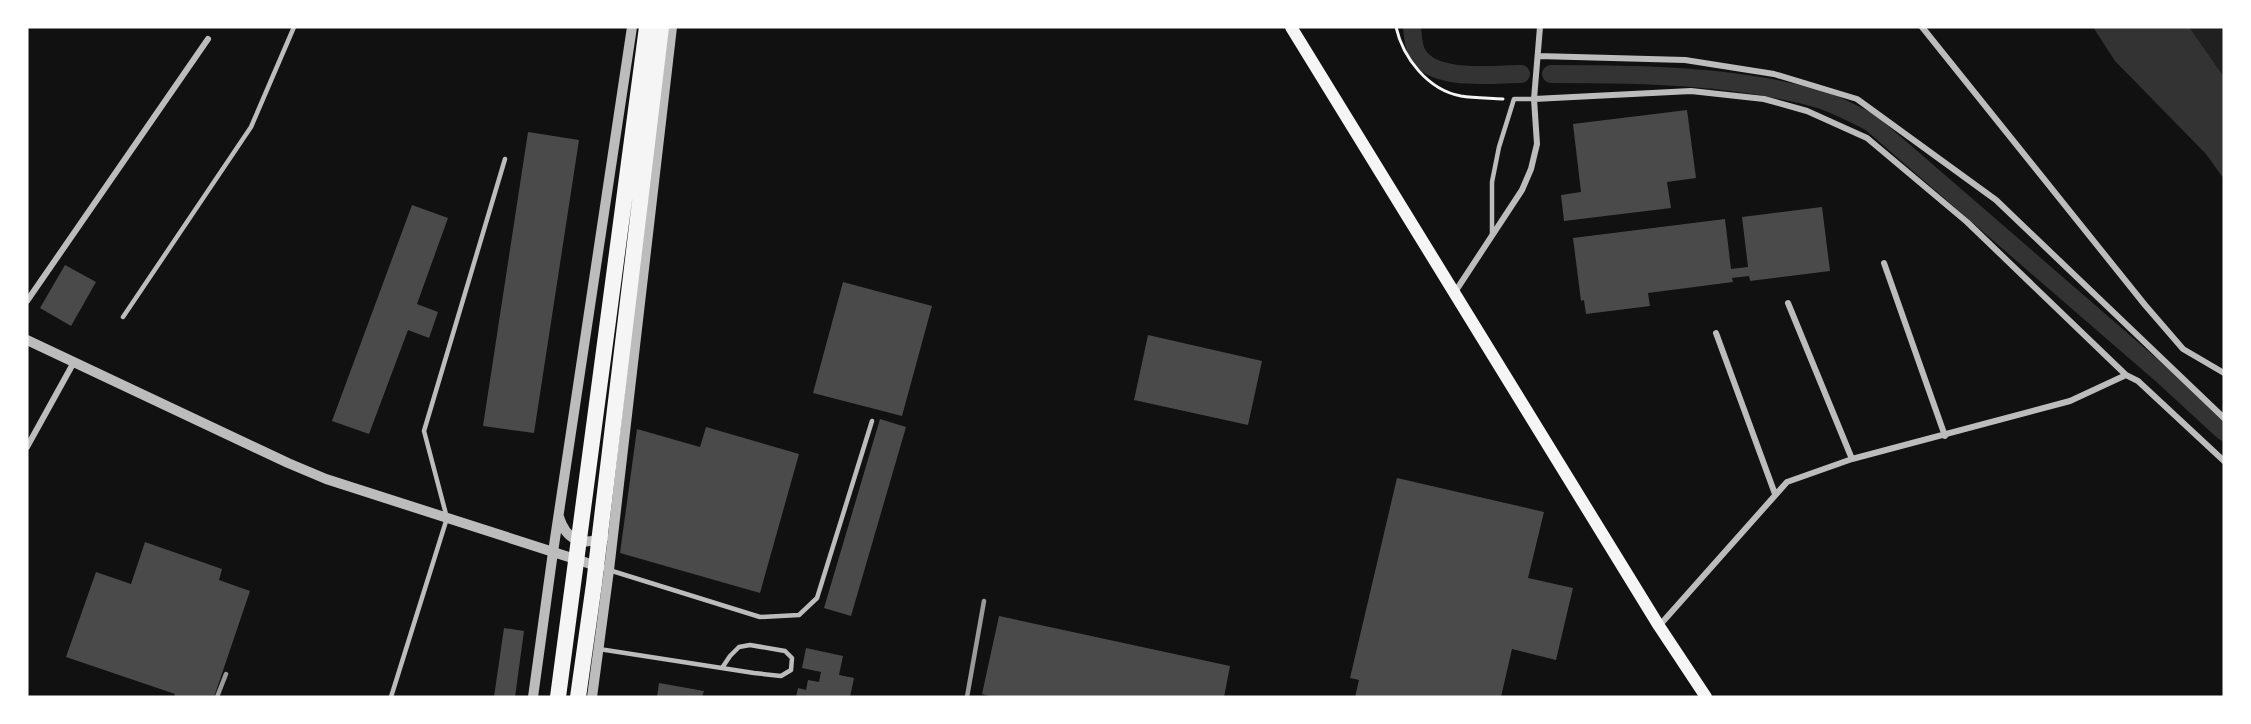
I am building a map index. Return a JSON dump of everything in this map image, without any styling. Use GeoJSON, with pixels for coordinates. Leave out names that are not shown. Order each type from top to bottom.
{"type":"FeatureCollection","features":[{"type":"Feature","properties":{"kind":"highway"},"geometry":{"type":"LineString","coordinates":[[558,697],[648,27]]}},
{"type":"Feature","properties":{"kind":"highway"},"geometry":{"type":"LineString","coordinates":[[578,697],[594,584],[661,27]]}},
{"type":"Feature","properties":{"kind":"main road"},"geometry":{"type":"LineString","coordinates":[[1291,27],[1659,626],[1706,697]]}},
{"type":"Feature","properties":{"kind":"street"},"geometry":{"type":"LineString","coordinates":[[533,697],[558,514],[632,27]]}},
{"type":"Feature","properties":{"kind":"street"},"geometry":{"type":"LineString","coordinates":[[592,697],[609,570],[672,27]]}},
{"type":"Feature","properties":{"kind":"street"},"geometry":{"type":"LineString","coordinates":[[1455,292],[1522,190],[1531,169],[1538,144],[1534,99],[1540,27]]}},
{"type":"Feature","properties":{"kind":"street"},"geometry":{"type":"LineString","coordinates":[[1922,27],[2145,305],[2183,349],[2224,373]]}},
{"type":"Feature","properties":{"kind":"street"},"geometry":{"type":"LineString","coordinates":[[27,302],[208,39]]}},
{"type":"Feature","properties":{"kind":"street"},"geometry":{"type":"LineString","coordinates":[[1538,56],[1685,60],[1774,74],[1857,99],[1996,200],[2224,418]]}},
{"type":"Feature","properties":{"kind":"street"},"geometry":{"type":"LineString","coordinates":[[1534,99],[1691,91],[1764,99],[1807,111],[1867,138],[1967,222],[2126,375],[2138,381],[2224,461]]}},
{"type":"Feature","properties":{"kind":"street"},"geometry":{"type":"LineString","coordinates":[[1884,262],[1945,436]]}},
{"type":"Feature","properties":{"kind":"street"},"geometry":{"type":"LineString","coordinates":[[1788,303],[1852,459]]}},
{"type":"Feature","properties":{"kind":"street"},"geometry":{"type":"LineString","coordinates":[[1716,333],[1775,494]]}},
{"type":"Feature","properties":{"kind":"street"},"geometry":{"type":"LineString","coordinates":[[27,340],[326,479],[609,570]]}},
{"type":"Feature","properties":{"kind":"street"},"geometry":{"type":"LineString","coordinates":[[27,447],[74,362]]}},
{"type":"Feature","properties":{"kind":"street"},"geometry":{"type":"LineString","coordinates":[[1659,626],[1787,482],[1852,459],[2070,401],[2126,375]]}},
{"type":"Feature","properties":{"kind":"street"},"geometry":{"type":"LineString","coordinates":[[558,514],[563,530],[570,537],[587,542],[604,537],[615,515]]}},
{"type":"Feature","properties":{"kind":"lane"},"geometry":{"type":"LineString","coordinates":[[123,317],[251,128],[294,27]]}},
{"type":"Feature","properties":{"kind":"lane"},"geometry":{"type":"LineString","coordinates":[[1492,236],[1492,182],[1499,147],[1514,99],[1534,99]]}},
{"type":"Feature","properties":{"kind":"lane"},"geometry":{"type":"LineString","coordinates":[[391,697],[447,518],[424,431],[505,159]]}},
{"type":"Feature","properties":{"kind":"lane"},"geometry":{"type":"LineString","coordinates":[[609,570],[760,617],[799,615],[817,598],[872,421]]}},
{"type":"Feature","properties":{"kind":"lane"},"geometry":{"type":"LineString","coordinates":[[598,649],[722,668],[781,676],[791,670],[792,658],[785,651],[750,645],[735,651],[722,668]]}},
{"type":"Feature","properties":{"kind":"path"},"geometry":{"type":"LineString","coordinates":[[1396,27],[1399,41],[1413,65],[1433,84],[1458,96],[1514,99]]}},
{"type":"Feature","properties":{"kind":"shaded area"},"geometry":{"type":"Polygon","coordinates":[[[2093,27],[2189,27],[2224,77],[2224,179],[2206,154],[2115,61],[2093,27]]]}},
{"type":"Feature","properties":{"kind":"shaded area"},"geometry":{"type":"Polygon","coordinates":[[[2189,27],[2224,27],[2224,77],[2189,27]]]}},
{"type":"Feature","properties":{"kind":"building"},"geometry":{"type":"Polygon","coordinates":[[[1687,110],[1696,178],[1667,182],[1671,208],[1564,221],[1561,195],[1581,192],[1573,124],[1687,110]]]}},
{"type":"Feature","properties":{"kind":"building"},"geometry":{"type":"Polygon","coordinates":[[[528,132],[579,140],[534,433],[483,426],[528,132]]]}},
{"type":"Feature","properties":{"kind":"building"},"geometry":{"type":"Polygon","coordinates":[[[412,205],[448,218],[417,304],[438,312],[429,338],[408,330],[369,434],[332,421],[412,205]]]}},
{"type":"Feature","properties":{"kind":"building"},"geometry":{"type":"Polygon","coordinates":[[[1822,207],[1830,271],[1750,281],[1749,276],[1732,278],[1733,282],[1648,293],[1650,306],[1586,314],[1584,300],[1581,301],[1573,238],[1725,219],[1731,269],[1748,267],[1742,217],[1822,207]]]}},
{"type":"Feature","properties":{"kind":"building"},"geometry":{"type":"Polygon","coordinates":[[[65,265],[96,282],[71,326],[40,308],[65,265]]]}},
{"type":"Feature","properties":{"kind":"building"},"geometry":{"type":"Polygon","coordinates":[[[843,282],[932,306],[902,416],[813,393],[843,282]]]}},
{"type":"Feature","properties":{"kind":"building"},"geometry":{"type":"Polygon","coordinates":[[[1148,335],[1262,361],[1248,425],[1134,400],[1148,335]]]}},
{"type":"Feature","properties":{"kind":"building"},"geometry":{"type":"Polygon","coordinates":[[[880,419],[906,427],[851,616],[824,608],[880,419]]]}},
{"type":"Feature","properties":{"kind":"building"},"geometry":{"type":"Polygon","coordinates":[[[706,427],[799,454],[760,593],[620,553],[637,429],[700,447],[706,427]]]}},
{"type":"Feature","properties":{"kind":"building"},"geometry":{"type":"Polygon","coordinates":[[[1397,478],[1544,512],[1528,578],[1573,588],[1556,660],[1512,649],[1501,697],[1355,697],[1359,680],[1350,678],[1397,478]]]}},
{"type":"Feature","properties":{"kind":"building"},"geometry":{"type":"Polygon","coordinates":[[[145,542],[222,569],[219,580],[250,591],[214,697],[174,697],[175,694],[66,657],[96,572],[131,584],[145,542]]]}},
{"type":"Feature","properties":{"kind":"building"},"geometry":{"type":"Polygon","coordinates":[[[999,616],[1230,666],[1224,697],[994,697],[982,694],[999,616]]]}},
{"type":"Feature","properties":{"kind":"building"},"geometry":{"type":"Polygon","coordinates":[[[504,628],[524,631],[515,697],[494,697],[504,628]]]}},
{"type":"Feature","properties":{"kind":"building"},"geometry":{"type":"Polygon","coordinates":[[[806,648],[843,656],[839,675],[854,678],[850,697],[796,697],[798,688],[806,690],[808,680],[819,682],[821,672],[802,668],[806,648]]]}},
{"type":"Feature","properties":{"kind":"building"},"geometry":{"type":"Polygon","coordinates":[[[659,683],[704,691],[702,697],[657,697],[659,683]]]}},
{"type":"Feature","properties":{"kind":"waterway"},"geometry":{"type":"LineString","coordinates":[[1412,27],[1416,52],[1426,64],[1437,69],[1465,75],[1521,74]]}},
{"type":"Feature","properties":{"kind":"waterway"},"geometry":{"type":"LineString","coordinates":[[1551,74],[1652,76],[1753,85],[1819,99],[1870,122],[2161,374],[2224,432]]}},
{"type":"Feature","properties":{"kind":"railway"},"geometry":{"type":"LineString","coordinates":[[967,697],[984,601]]}},
{"type":"Feature","properties":{"kind":"railway"},"geometry":{"type":"LineString","coordinates":[[217,697],[226,674]]}}]}
